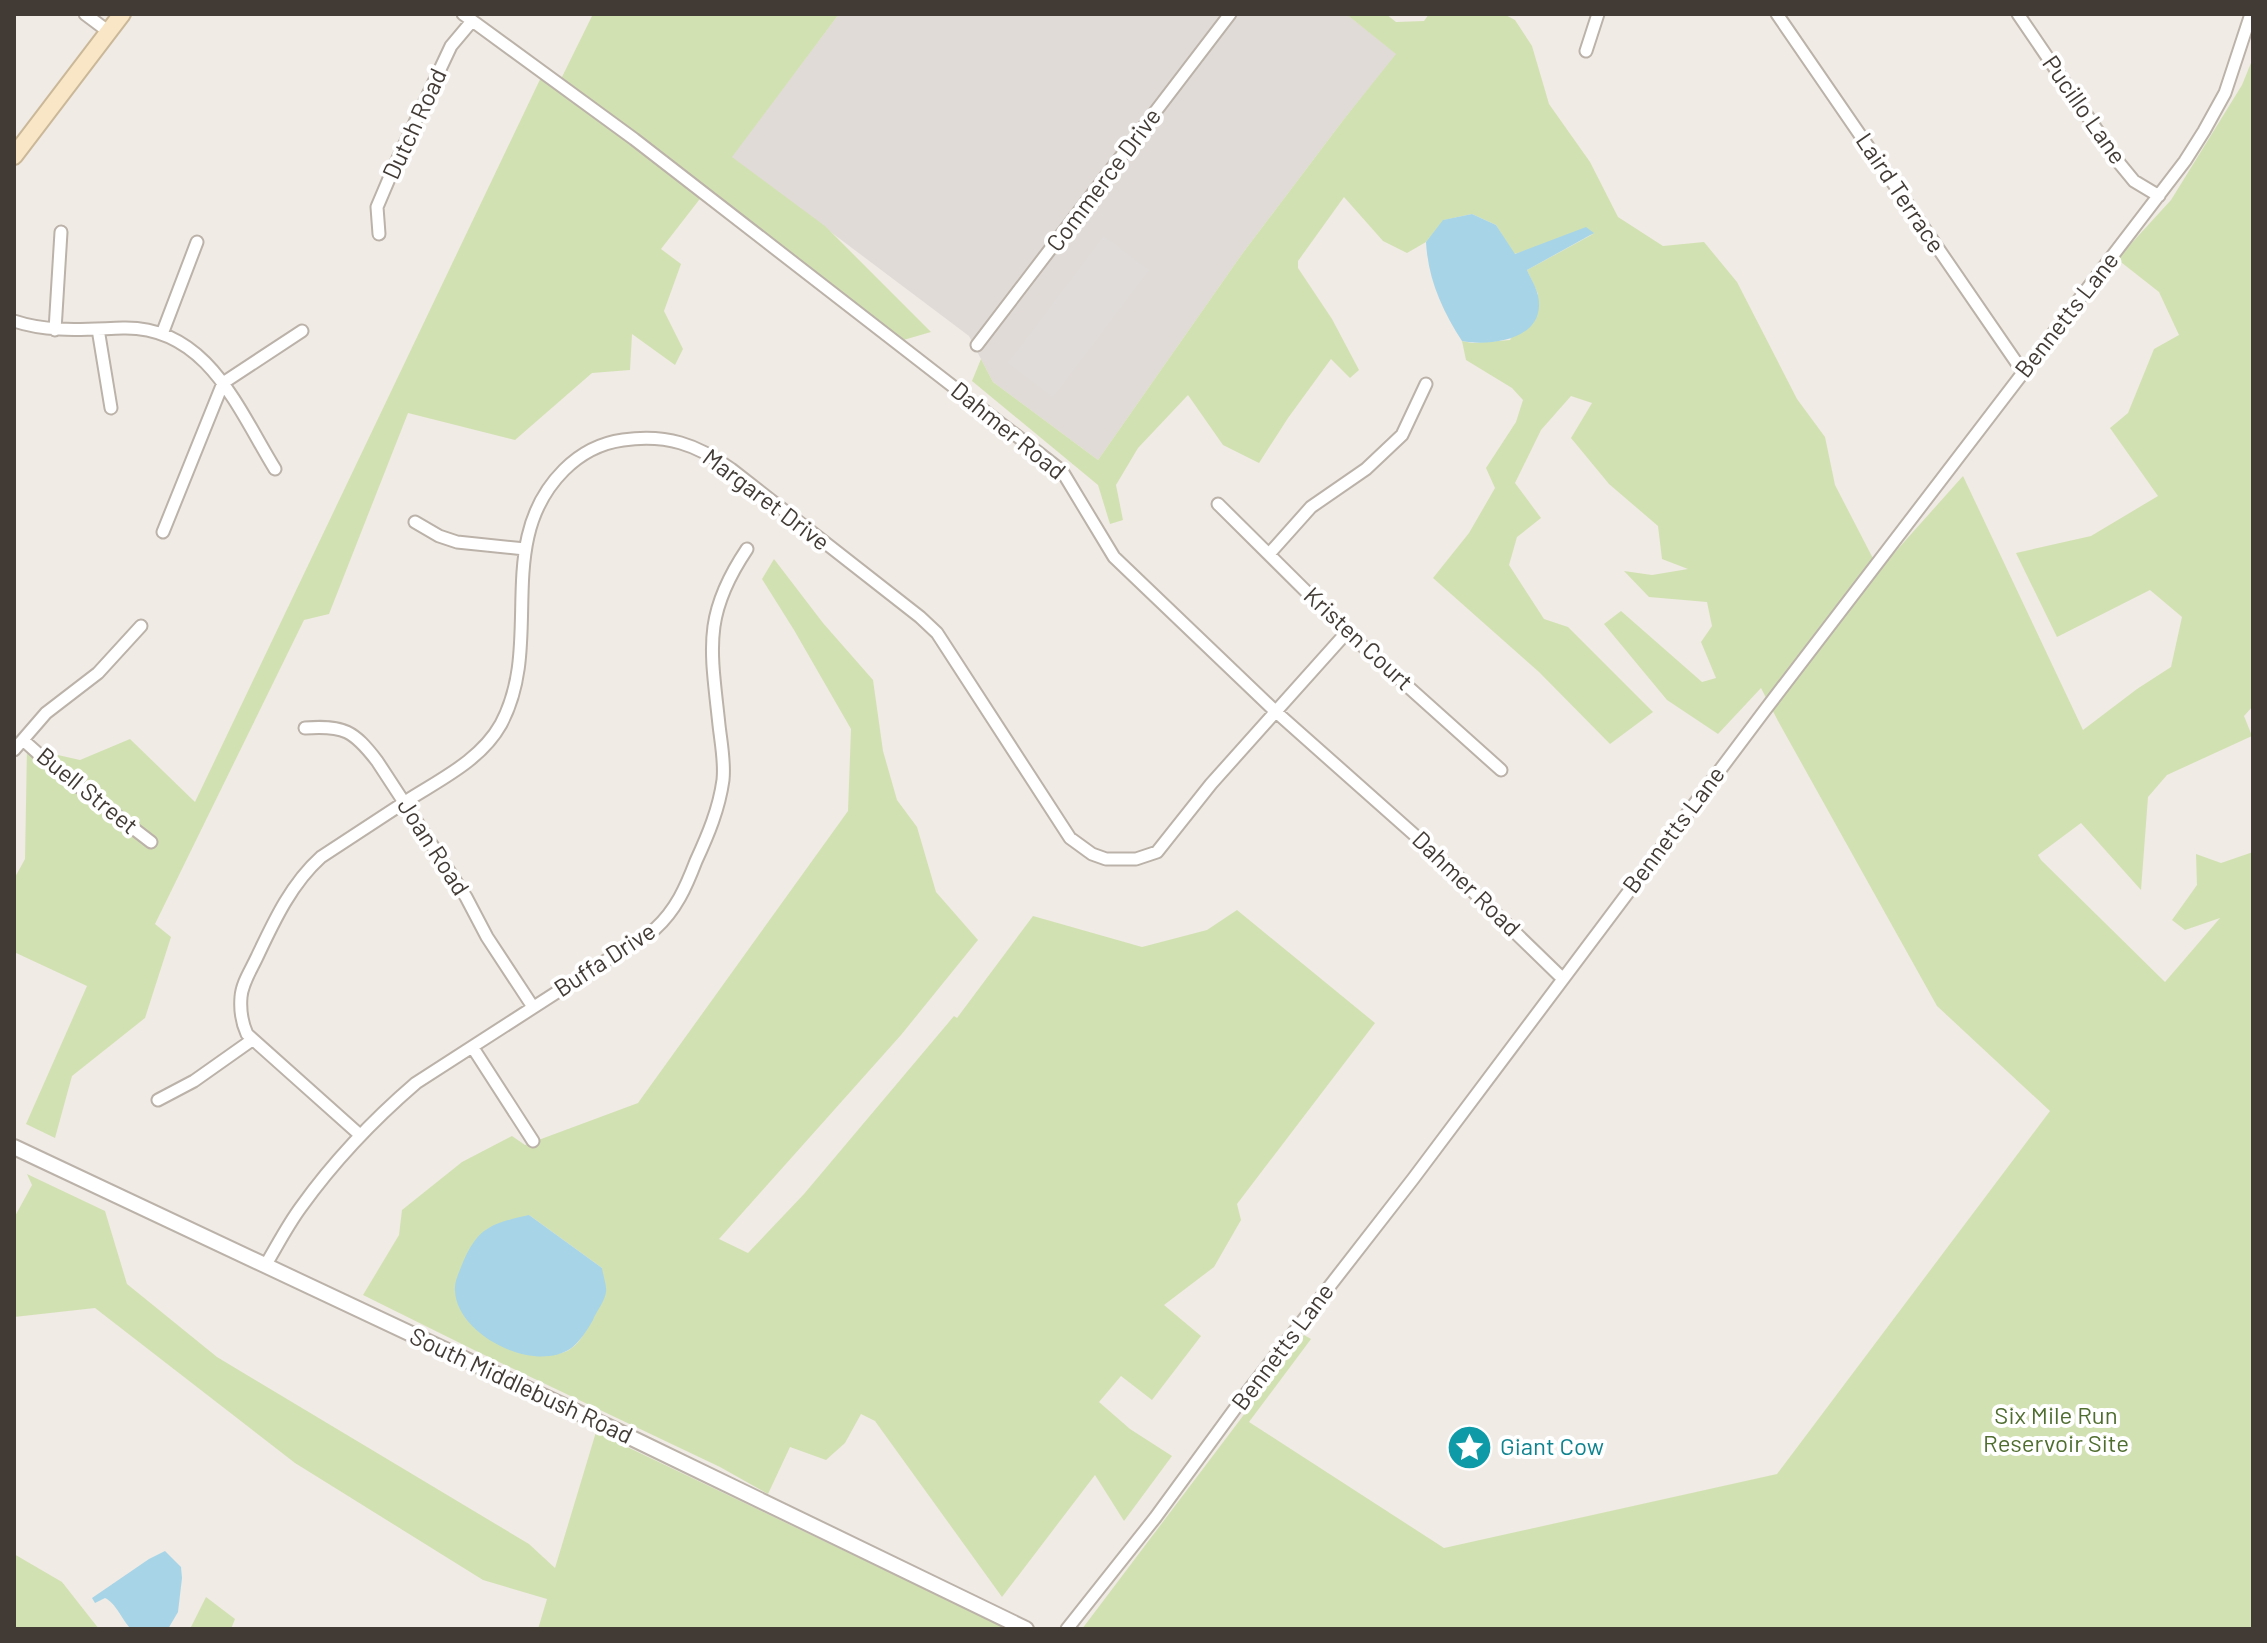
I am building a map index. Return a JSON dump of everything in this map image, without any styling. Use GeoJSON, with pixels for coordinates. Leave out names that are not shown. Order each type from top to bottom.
{"type":"FeatureCollection","features":[{"type":"Feature","properties":{"kind":"main road"},"geometry":{"type":"LineString","coordinates":[[14,156],[122,14]]}},
{"type":"Feature","properties":{"kind":"street"},"geometry":{"type":"LineString","coordinates":[[85,14],[109,32]]}},
{"type":"Feature","properties":{"kind":"street","name":"Commerce Drive"},"geometry":{"type":"LineString","coordinates":[[977,345],[1230,14]]}},
{"type":"Feature","properties":{"kind":"street"},"geometry":{"type":"LineString","coordinates":[[1586,51],[1598,14]]}},
{"type":"Feature","properties":{"kind":"street","name":"Laird Terrace"},"geometry":{"type":"LineString","coordinates":[[1777,14],[2023,372]]}},
{"type":"Feature","properties":{"kind":"street","name":"Pucillo Lane"},"geometry":{"type":"LineString","coordinates":[[2018,14],[2120,164],[2134,181],[2159,196]]}},
{"type":"Feature","properties":{"kind":"street","name":"Bennetts Lane"},"geometry":{"type":"LineString","coordinates":[[1067,1629],[1155,1518],[1834,619],[2185,161],[2218,108],[2232,76],[2251,14]]}},
{"type":"Feature","properties":{"kind":"street","name":"Dutch Road"},"geometry":{"type":"LineString","coordinates":[[379,234],[377,207],[451,46],[468,17]]}},
{"type":"Feature","properties":{"kind":"street","name":"Dahmer Road"},"geometry":{"type":"LineString","coordinates":[[468,17],[634,139],[1062,471],[1114,557],[1275,711],[1418,838],[1562,978]]}},
{"type":"Feature","properties":{"kind":"street"},"geometry":{"type":"LineString","coordinates":[[55,330],[61,232]]}},
{"type":"Feature","properties":{"kind":"street"},"geometry":{"type":"LineString","coordinates":[[162,334],[197,242]]}},
{"type":"Feature","properties":{"kind":"street"},"geometry":{"type":"LineString","coordinates":[[14,321],[55,330],[150,330],[180,341],[208,363],[223,383],[275,469]]}},
{"type":"Feature","properties":{"kind":"street"},"geometry":{"type":"LineString","coordinates":[[98,329],[111,408]]}},
{"type":"Feature","properties":{"kind":"street"},"geometry":{"type":"LineString","coordinates":[[163,532],[223,383],[302,331]]}},
{"type":"Feature","properties":{"kind":"street"},"geometry":{"type":"LineString","coordinates":[[1269,554],[1311,507],[1366,469],[1402,435],[1426,384]]}},
{"type":"Feature","properties":{"kind":"street","name":"Margaret Drive"},"geometry":{"type":"LineString","coordinates":[[252,1040],[243,1025],[240,999],[244,985],[280,909],[309,868],[321,857],[461,766],[483,748],[502,722],[515,687],[519,661],[525,549],[533,516],[550,484],[572,462],[613,442],[654,439],[685,443],[710,454],[920,617],[937,633],[1070,838],[1092,854],[1106,859],[1136,859],[1157,852],[1211,784],[1347,632]]}},
{"type":"Feature","properties":{"kind":"street","name":"Kristen Court"},"geometry":{"type":"LineString","coordinates":[[1218,504],[1347,632],[1501,770]]}},
{"type":"Feature","properties":{"kind":"street"},"geometry":{"type":"LineString","coordinates":[[415,522],[457,542],[525,549]]}},
{"type":"Feature","properties":{"kind":"street","name":"Buffa Drive"},"geometry":{"type":"LineString","coordinates":[[265,1266],[300,1207],[360,1135],[416,1083],[655,929],[675,907],[714,818],[723,778],[711,647],[713,625],[726,585],[747,549]]}},
{"type":"Feature","properties":{"kind":"street"},"geometry":{"type":"LineString","coordinates":[[14,750],[46,713],[98,673],[141,626]]}},
{"type":"Feature","properties":{"kind":"street","name":"Joan Road"},"geometry":{"type":"LineString","coordinates":[[305,728],[319,727],[353,734],[377,761],[533,1007]]}},
{"type":"Feature","properties":{"kind":"street","name":"Buell Street"},"geometry":{"type":"LineString","coordinates":[[23,740],[151,842]]}},
{"type":"Feature","properties":{"kind":"street"},"geometry":{"type":"LineString","coordinates":[[158,1100],[194,1081],[252,1040],[360,1135]]}},
{"type":"Feature","properties":{"kind":"street"},"geometry":{"type":"LineString","coordinates":[[473,1048],[533,1141]]}},
{"type":"Feature","properties":{"kind":"street","name":"South Middlebush Road"},"geometry":{"type":"LineString","coordinates":[[14,1147],[615,1430],[1026,1629]]}},
{"type":"Feature","properties":{"kind":"shaded area"},"geometry":{"type":"Polygon","coordinates":[[[839,14],[1346,14],[1397,54],[1242,254],[1098,460],[993,382],[969,336],[731,157],[839,14]]]}},
{"type":"Feature","properties":{"kind":"shaded area"},"geometry":{"type":"Polygon","coordinates":[[[1104,236],[1149,270],[1053,397],[1008,363],[1104,236]]]}},
{"type":"Feature","properties":{"kind":"green space"},"geometry":{"type":"Polygon","coordinates":[[[593,14],[839,14],[732,157],[825,226],[931,332],[900,341],[706,191],[661,249],[681,264],[664,311],[683,349],[675,365],[632,334],[630,370],[592,373],[515,440],[408,413],[329,614],[304,620],[155,924],[171,937],[145,1018],[72,1076],[55,1138],[26,1124],[87,986],[14,952],[14,879],[25,859],[27,748],[80,760],[130,739],[195,802],[545,69],[561,79],[593,14]]]}},
{"type":"Feature","properties":{"kind":"green space","name":"Six Mile Run Reservoir Site"},"geometry":{"type":"Polygon","coordinates":[[[1346,14],[1386,14],[1396,22],[1424,21],[1429,14],[1504,14],[1515,20],[1532,46],[1549,104],[1590,162],[1618,217],[1663,246],[1704,242],[1737,282],[1797,399],[1825,437],[1835,485],[1879,570],[1963,476],[2083,730],[2171,667],[2182,617],[2150,590],[2057,637],[2016,553],[2091,536],[2158,496],[2110,428],[2128,413],[2154,349],[2179,335],[2159,292],[2117,259],[2171,200],[2242,85],[2253,58],[2253,706],[2244,716],[2252,736],[2167,775],[2148,797],[2141,890],[2081,823],[2038,855],[2165,982],[2220,918],[2185,930],[2172,920],[2197,885],[2196,854],[2221,863],[2253,852],[2253,1629],[1082,1629],[1304,1335],[1311,1339],[1249,1422],[1444,1548],[1777,1474],[2050,1111],[1937,1006],[1761,688],[1718,734],[1667,700],[1604,624],[1621,611],[1702,682],[1716,678],[1701,642],[1712,626],[1707,602],[1649,597],[1624,571],[1652,575],[1688,569],[1662,559],[1658,526],[1609,484],[1571,438],[1592,403],[1571,396],[1541,430],[1515,483],[1541,518],[1517,537],[1509,565],[1544,619],[1568,627],[1653,712],[1610,744],[1539,672],[1433,578],[1469,533],[1495,488],[1486,468],[1516,422],[1523,400],[1512,388],[1466,360],[1462,341],[1510,340],[1538,294],[1527,270],[1593,234],[1514,254],[1496,225],[1472,214],[1444,220],[1426,242],[1407,253],[1383,241],[1344,197],[1298,261],[1298,268],[1332,319],[1359,370],[1350,378],[1331,359],[1259,463],[1223,445],[1188,395],[1138,448],[1116,485],[1123,520],[1110,524],[1098,485],[972,381],[981,359],[993,382],[1098,460],[1242,254],[1396,54],[1346,14]]]}},
{"type":"Feature","properties":{"kind":"green space"},"geometry":{"type":"Polygon","coordinates":[[[774,559],[823,623],[873,680],[883,751],[897,800],[917,827],[936,892],[978,940],[901,1035],[719,1239],[748,1253],[804,1194],[954,1016],[957,1018],[1033,916],[1142,947],[1207,930],[1237,910],[1375,1023],[1237,1204],[1241,1220],[1214,1267],[1164,1305],[1201,1336],[1152,1400],[1121,1376],[1099,1402],[1130,1429],[1172,1456],[1124,1521],[1095,1475],[1002,1597],[875,1421],[861,1414],[845,1443],[826,1460],[790,1447],[768,1494],[720,1467],[363,1295],[399,1235],[402,1210],[462,1162],[512,1136],[525,1145],[638,1103],[848,811],[851,729],[762,579],[774,559]],[[529,1215],[531,1355],[560,1353],[577,1343],[593,1313],[602,1268],[529,1215]]]}},
{"type":"Feature","properties":{"kind":"green space"},"geometry":{"type":"Polygon","coordinates":[[[27,1174],[105,1211],[127,1284],[217,1357],[529,1544],[555,1568],[596,1432],[1008,1629],[538,1629],[547,1599],[483,1580],[295,1463],[95,1308],[14,1317],[14,1218],[32,1185],[27,1174]]]}},
{"type":"Feature","properties":{"kind":"green space"},"geometry":{"type":"Polygon","coordinates":[[[14,1554],[62,1582],[99,1629],[14,1629],[14,1554]]]}},
{"type":"Feature","properties":{"kind":"green space"},"geometry":{"type":"Polygon","coordinates":[[[206,1597],[235,1619],[231,1629],[190,1629],[206,1597]]]}},
{"type":"Feature","properties":{"kind":"water"},"geometry":{"type":"Polygon","coordinates":[[[1472,214],[1496,225],[1515,254],[1586,227],[1594,233],[1527,270],[1538,296],[1536,318],[1521,334],[1510,338],[1485,343],[1462,341],[1442,306],[1433,281],[1426,242],[1443,220],[1472,214]]]}},
{"type":"Feature","properties":{"kind":"water"},"geometry":{"type":"Polygon","coordinates":[[[529,1215],[602,1268],[605,1284],[604,1299],[583,1336],[570,1349],[555,1355],[518,1353],[499,1346],[469,1322],[459,1307],[455,1291],[461,1267],[479,1236],[494,1225],[529,1215]]]}},
{"type":"Feature","properties":{"kind":"water"},"geometry":{"type":"Polygon","coordinates":[[[165,1551],[181,1567],[182,1578],[178,1612],[168,1629],[131,1629],[109,1600],[105,1598],[95,1603],[92,1598],[165,1551]]]}},
{"type":"Feature","properties":{"kind":"place","name":"Giant Cow"},"geometry":{"type":"Point","coordinates":[1469,1447]}}]}
